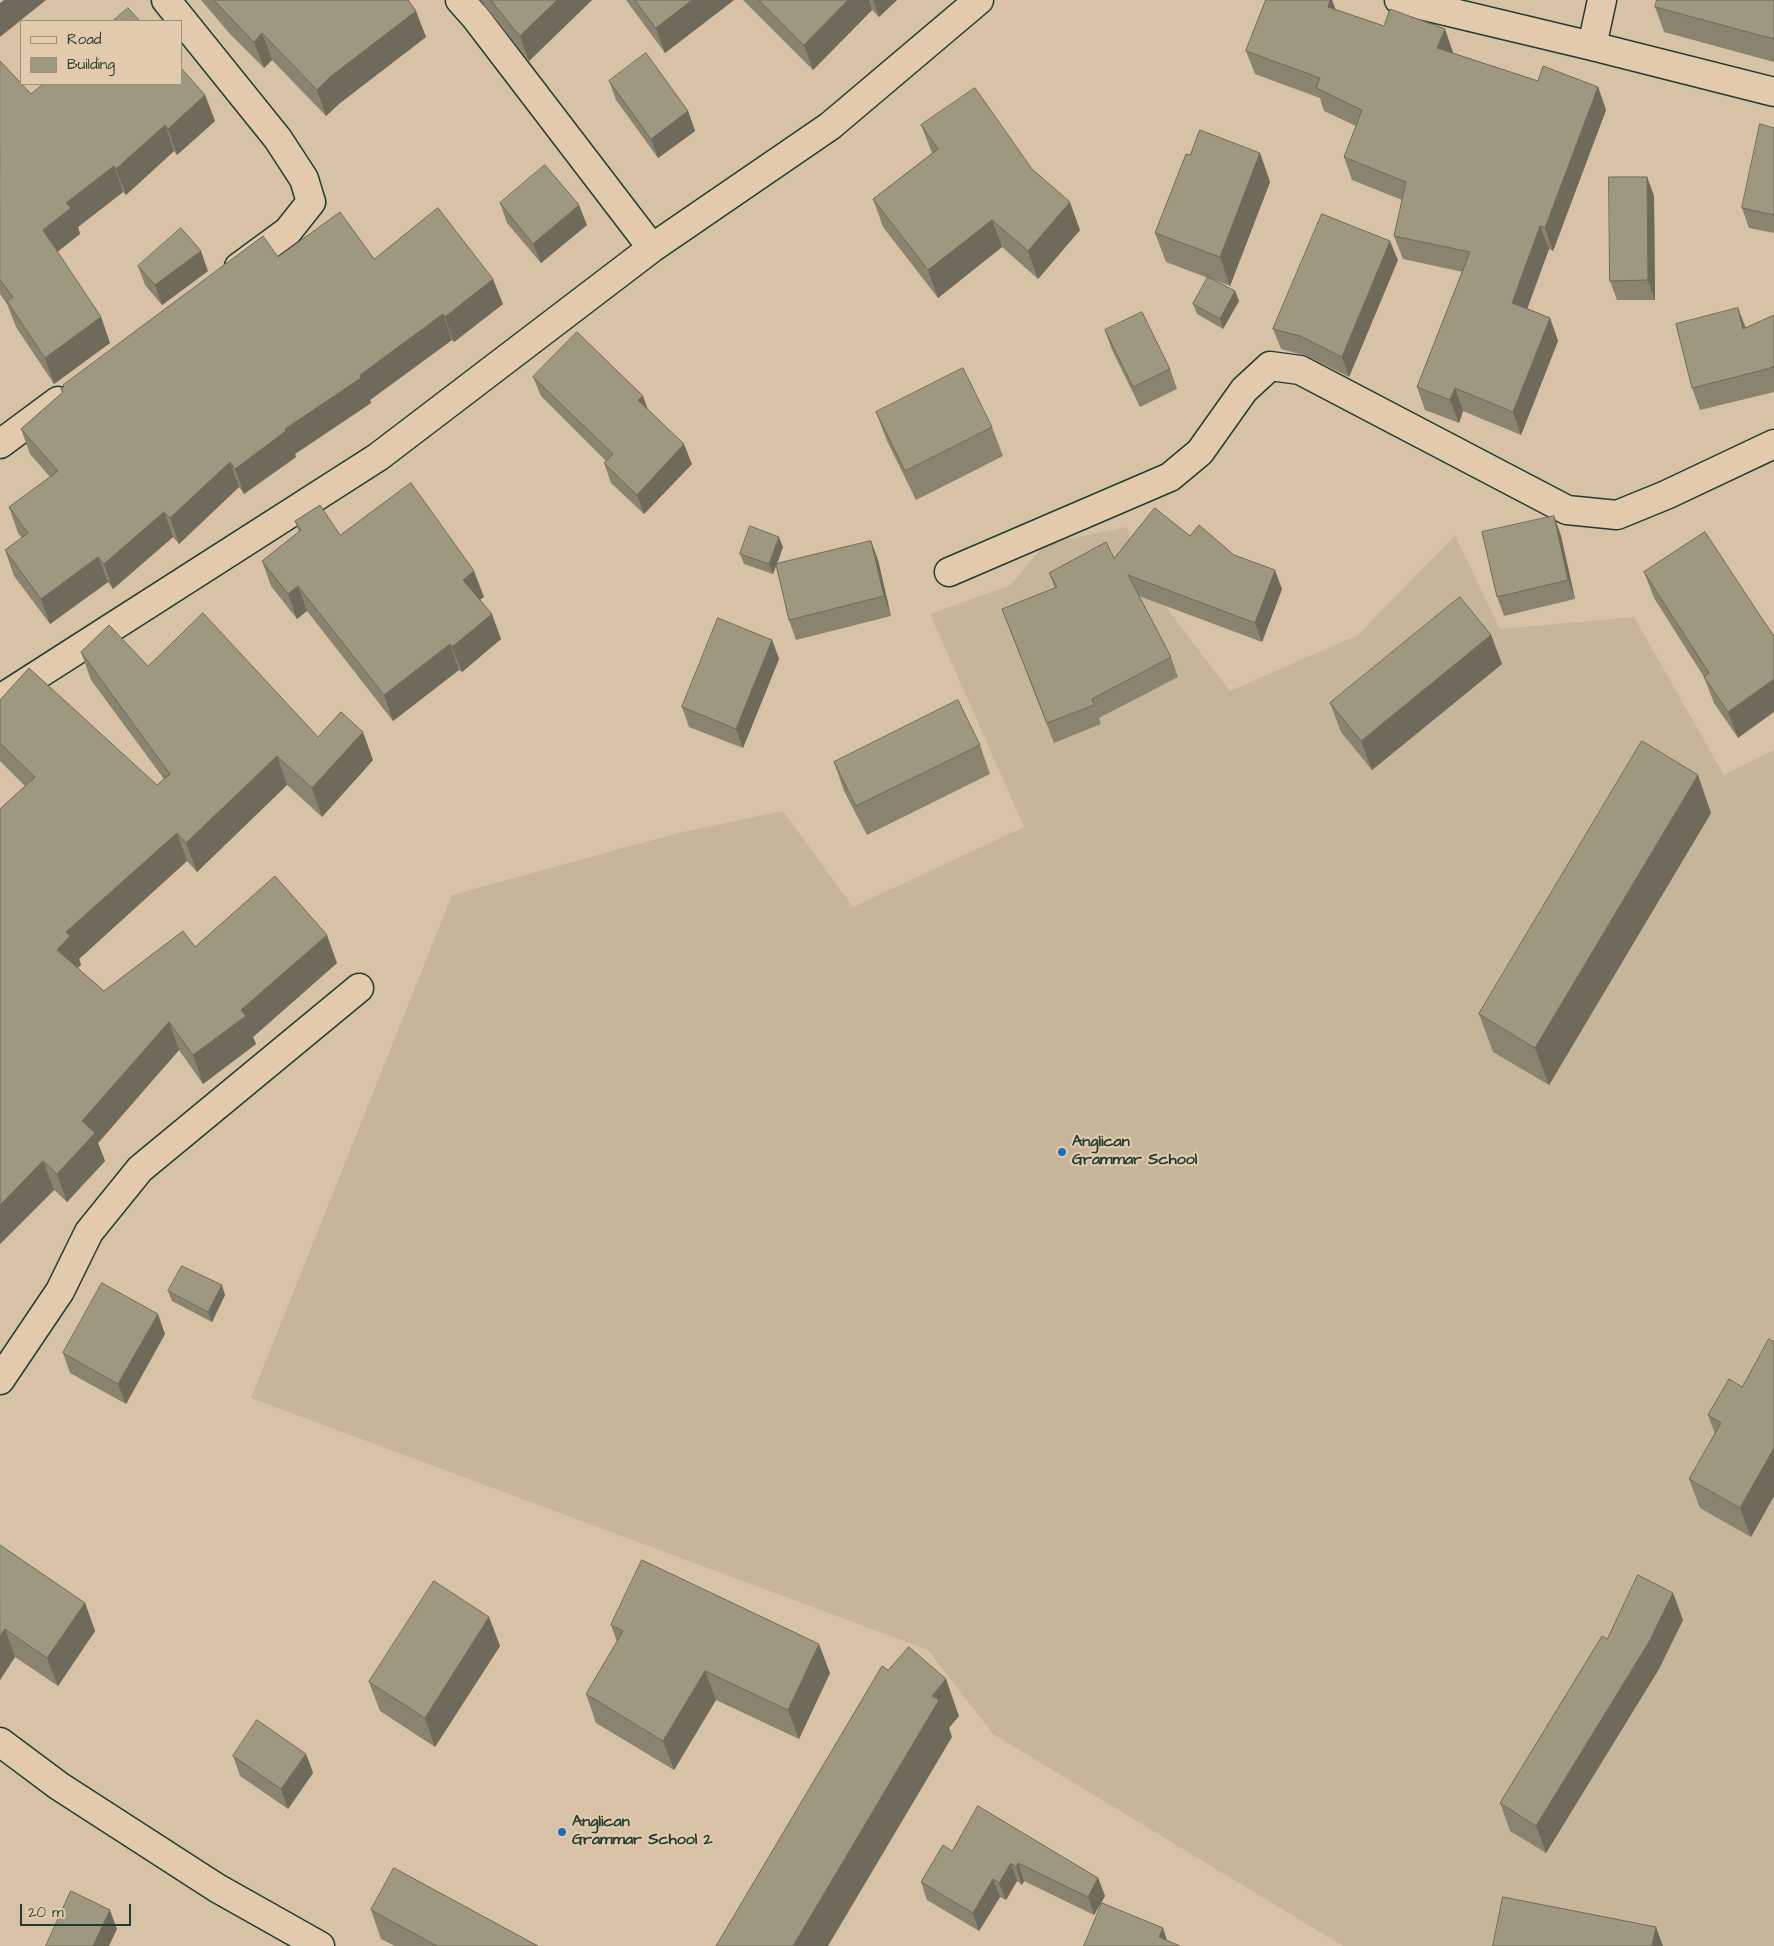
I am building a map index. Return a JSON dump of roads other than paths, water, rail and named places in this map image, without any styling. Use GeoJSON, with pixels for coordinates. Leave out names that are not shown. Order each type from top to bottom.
{"type":"FeatureCollection","features":[{"type":"Feature","properties":{"kind":"street"},"geometry":{"type":"LineString","coordinates":[[166,0],[278,139],[304,179],[312,202],[288,230],[216,284]]}},
{"type":"Feature","properties":{"kind":"street"},"geometry":{"type":"LineString","coordinates":[[460,0],[476,18],[652,248]]}},
{"type":"Feature","properties":{"kind":"street"},"geometry":{"type":"LineString","coordinates":[[0,699],[378,457],[652,248],[830,126],[979,0]]}},
{"type":"Feature","properties":{"kind":"street"},"geometry":{"type":"LineString","coordinates":[[1399,0],[1774,92]]}},
{"type":"Feature","properties":{"kind":"street"},"geometry":{"type":"LineString","coordinates":[[1592,46],[1602,0]]}},
{"type":"Feature","properties":{"kind":"street"},"geometry":{"type":"LineString","coordinates":[[949,572],[1170,477],[1200,452],[1244,390],[1270,366],[1300,370],[1568,510],[1617,515],[1666,495],[1774,444]]}},
{"type":"Feature","properties":{"kind":"street"},"geometry":{"type":"LineString","coordinates":[[0,444],[80,385]]}},
{"type":"Feature","properties":{"kind":"street"},"geometry":{"type":"LineString","coordinates":[[0,1380],[60,1291],[89,1232],[140,1169],[359,988]]}},
{"type":"Feature","properties":{"kind":"street"},"geometry":{"type":"LineString","coordinates":[[0,1742],[59,1786],[217,1888],[320,1946]]}},
{"type":"Feature","properties":{"kind":"place","name":"Anglican Grammar School"},"geometry":{"type":"Point","coordinates":[1062,1152]}},
{"type":"Feature","properties":{"kind":"place","name":"Anglican Grammar School 2"},"geometry":{"type":"Point","coordinates":[562,1832]}}]}
